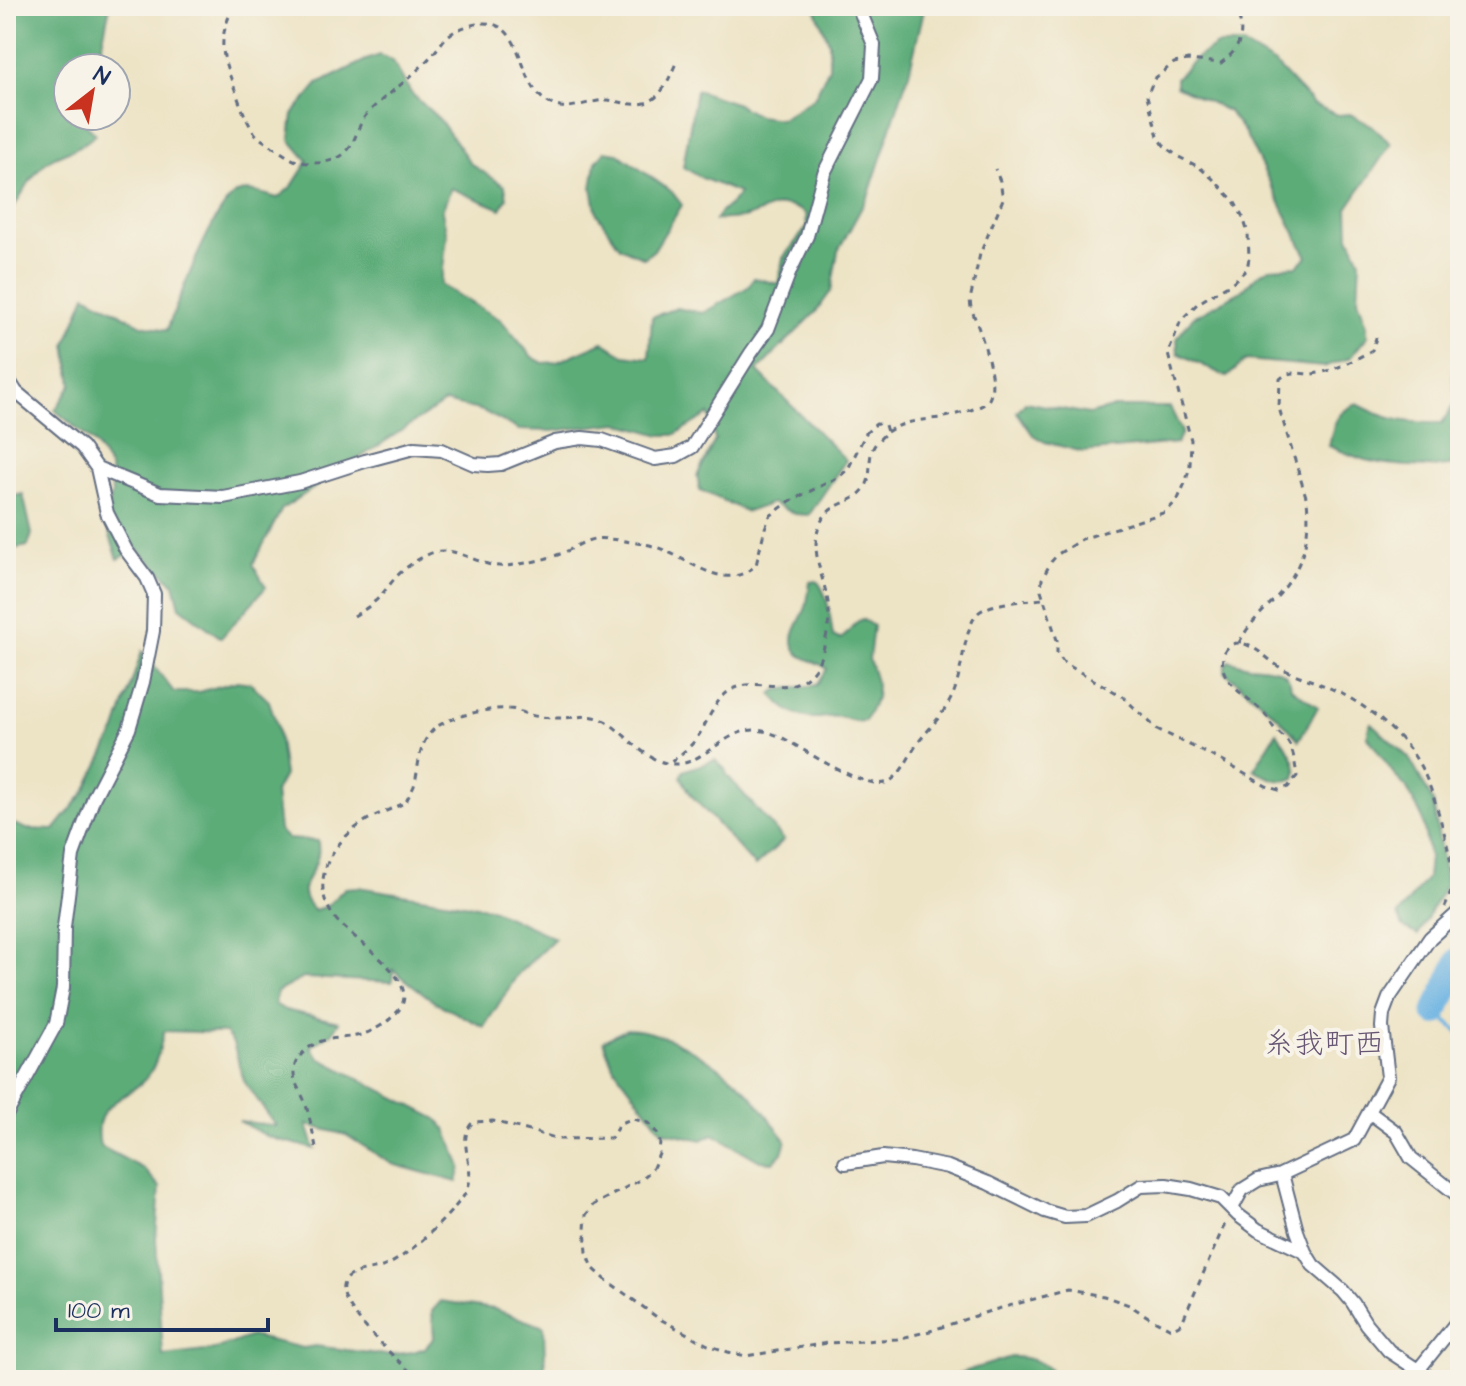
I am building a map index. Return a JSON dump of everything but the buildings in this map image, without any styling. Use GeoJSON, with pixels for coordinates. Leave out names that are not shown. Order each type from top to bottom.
{"type":"FeatureCollection","features":[{"type":"Feature","properties":{"kind":"street"},"geometry":{"type":"LineString","coordinates":[[97,468],[160,494],[223,497],[300,482],[414,448],[442,450],[474,464],[488,465],[501,464],[555,442],[582,438],[602,440],[655,459],[676,456],[692,447],[768,329],[807,236],[824,173],[872,78],[874,45],[858,6]]}},
{"type":"Feature","properties":{"kind":"street"},"geometry":{"type":"LineString","coordinates":[[6,376],[16,392],[82,447],[97,468],[107,513],[154,594],[153,631],[143,682],[129,729],[94,797],[73,855],[64,927],[63,988],[56,1024],[6,1115]]}},
{"type":"Feature","properties":{"kind":"street"},"geometry":{"type":"LineString","coordinates":[[1232,1208],[1242,1190],[1258,1180],[1282,1174],[1354,1140],[1388,1077],[1382,1027],[1389,998],[1430,938],[1460,911]]}},
{"type":"Feature","properties":{"kind":"street"},"geometry":{"type":"LineString","coordinates":[[1369,1112],[1396,1132],[1411,1158],[1460,1197]]}},
{"type":"Feature","properties":{"kind":"street"},"geometry":{"type":"LineString","coordinates":[[845,1163],[883,1157],[948,1167],[1065,1217],[1086,1216],[1141,1186],[1166,1185],[1191,1189],[1221,1198],[1258,1230],[1305,1252]]}},
{"type":"Feature","properties":{"kind":"street"},"geometry":{"type":"LineString","coordinates":[[1282,1174],[1297,1231],[1313,1265],[1343,1291],[1389,1351],[1433,1380]]}},
{"type":"Feature","properties":{"kind":"street"},"geometry":{"type":"LineString","coordinates":[[1419,1369],[1460,1318]]}},
{"type":"Feature","properties":{"kind":"path"},"geometry":{"type":"LineString","coordinates":[[234,6],[223,33],[223,51],[253,130],[260,139],[295,160],[311,163],[342,155],[356,137],[362,119],[414,74],[446,37],[470,26],[484,23],[496,25],[510,35],[530,84],[549,102],[562,107],[595,101],[639,104],[651,101],[661,92],[677,61]]}},
{"type":"Feature","properties":{"kind":"path"},"geometry":{"type":"LineString","coordinates":[[1236,6],[1242,32],[1233,55],[1221,63],[1188,60],[1174,63],[1154,79],[1147,96],[1158,136],[1165,147],[1199,167],[1234,201],[1248,233],[1247,269],[1197,304],[1181,320],[1168,354],[1191,440],[1186,481],[1178,499],[1166,512],[1082,539],[1058,554],[1042,579],[1043,599],[1057,640],[1057,653],[1064,663],[1122,696],[1157,729],[1266,786],[1279,790],[1288,787],[1297,776],[1292,751],[1263,713],[1225,675],[1224,652],[1231,645],[1239,643],[1256,650],[1286,670],[1354,700],[1400,738],[1427,776],[1451,865],[1453,889],[1441,912]]}},
{"type":"Feature","properties":{"kind":"path"},"geometry":{"type":"LineString","coordinates":[[669,764],[693,743],[717,705],[730,691],[745,686],[793,685],[805,680],[818,665],[829,612],[817,554],[819,526],[834,506],[861,493],[868,482],[872,450],[887,432],[916,420],[951,416],[984,405],[990,397],[992,384],[986,354],[970,300],[980,254],[1003,199],[995,169]]}},
{"type":"Feature","properties":{"kind":"path"},"geometry":{"type":"LineString","coordinates":[[1239,643],[1246,630],[1292,579],[1303,557],[1305,545],[1309,513],[1279,408],[1280,379],[1287,374],[1319,373],[1354,359],[1372,350],[1377,335]]}},
{"type":"Feature","properties":{"kind":"path"},"geometry":{"type":"LineString","coordinates":[[354,616],[376,601],[400,573],[432,552],[444,551],[504,566],[560,554],[588,540],[599,539],[647,544],[670,552],[705,571],[725,576],[741,575],[756,565],[770,516],[790,501],[839,477],[848,469],[872,426],[885,425],[887,432]]}},
{"type":"Feature","properties":{"kind":"path"},"geometry":{"type":"LineString","coordinates":[[316,1147],[305,1102],[295,1083],[294,1071],[298,1059],[317,1041],[369,1032],[402,1006],[404,994],[399,980],[388,967],[336,920],[327,906],[323,893],[327,862],[349,833],[369,819],[406,802],[414,786],[423,742],[435,728],[447,720],[498,709],[559,718],[598,717],[635,748],[669,764],[691,761],[743,730],[757,730],[783,738],[871,784],[889,782],[897,776],[909,755],[946,711],[957,683],[972,622],[978,613],[996,605],[1043,599]]}},
{"type":"Feature","properties":{"kind":"path"},"geometry":{"type":"LineString","coordinates":[[419,1380],[360,1322],[342,1288],[345,1281],[359,1271],[386,1266],[405,1254],[461,1200],[469,1189],[471,1171],[465,1143],[467,1127],[473,1122],[493,1121],[559,1139],[611,1138],[620,1123],[633,1119],[648,1123],[660,1142],[652,1170],[640,1180],[593,1205],[586,1215],[587,1252],[593,1268],[658,1318],[708,1345],[746,1356],[828,1343],[897,1339],[1068,1290],[1104,1296],[1129,1305],[1171,1329],[1183,1320],[1232,1208]]}},
{"type":"Feature","properties":{"kind":"green space"},"geometry":{"type":"Polygon","coordinates":[[[6,6],[110,6],[99,52],[52,52],[52,132],[95,134],[80,146],[44,164],[6,220],[6,6]]]}},
{"type":"Feature","properties":{"kind":"green space"},"geometry":{"type":"Polygon","coordinates":[[[814,6],[925,6],[909,73],[869,194],[838,251],[831,291],[816,312],[757,371],[846,460],[809,515],[795,514],[772,503],[747,512],[700,490],[697,476],[715,440],[709,414],[674,435],[661,435],[618,423],[552,431],[519,430],[483,411],[445,402],[282,509],[253,564],[266,587],[221,638],[180,607],[174,584],[138,549],[118,559],[105,521],[112,494],[110,468],[95,444],[55,410],[72,384],[66,344],[86,295],[142,325],[167,330],[198,254],[230,198],[245,191],[278,198],[292,186],[308,161],[290,140],[293,114],[318,84],[380,55],[392,60],[411,93],[440,120],[471,164],[505,186],[507,198],[501,209],[451,188],[442,211],[447,236],[441,285],[501,320],[532,357],[543,363],[557,362],[603,342],[624,355],[649,358],[652,317],[676,308],[703,313],[748,287],[754,278],[778,284],[783,258],[807,227],[806,214],[781,205],[742,218],[715,220],[739,193],[683,167],[696,90],[735,103],[758,116],[781,119],[814,98],[829,68],[829,42],[814,6]]]}},
{"type":"Feature","properties":{"kind":"green space"},"geometry":{"type":"Polygon","coordinates":[[[1217,45],[1243,45],[1275,64],[1313,104],[1338,115],[1350,114],[1372,126],[1391,144],[1348,207],[1349,236],[1360,260],[1358,299],[1367,325],[1367,337],[1350,358],[1324,367],[1246,360],[1227,377],[1178,353],[1177,338],[1193,317],[1240,292],[1270,268],[1297,266],[1307,257],[1245,133],[1228,111],[1176,86],[1176,78],[1195,59],[1217,45]]]}},
{"type":"Feature","properties":{"kind":"green space"},"geometry":{"type":"Polygon","coordinates":[[[605,151],[617,153],[672,192],[682,205],[654,250],[644,258],[620,247],[597,214],[592,188],[596,162],[605,151]]]}},
{"type":"Feature","properties":{"kind":"green space"},"geometry":{"type":"Polygon","coordinates":[[[1459,348],[1460,463],[1427,467],[1386,464],[1365,460],[1329,446],[1339,416],[1357,404],[1398,420],[1442,423],[1456,401],[1453,374],[1459,348]]]}},
{"type":"Feature","properties":{"kind":"green space"},"geometry":{"type":"Polygon","coordinates":[[[1025,402],[1089,414],[1115,407],[1170,407],[1182,432],[1177,443],[1083,452],[1045,442],[1033,435],[1017,412],[1025,402]]]}},
{"type":"Feature","properties":{"kind":"green space"},"geometry":{"type":"Polygon","coordinates":[[[23,494],[32,534],[28,546],[6,550],[6,502],[10,497],[23,494]]]}},
{"type":"Feature","properties":{"kind":"green space"},"geometry":{"type":"Polygon","coordinates":[[[817,581],[827,600],[833,636],[843,637],[862,619],[873,626],[869,659],[877,685],[876,698],[865,721],[837,716],[801,716],[785,708],[772,694],[777,690],[817,685],[827,669],[799,654],[793,642],[806,607],[810,582],[817,581]]]}},
{"type":"Feature","properties":{"kind":"green space"},"geometry":{"type":"Polygon","coordinates":[[[142,651],[174,692],[199,692],[238,681],[250,683],[269,701],[277,725],[284,775],[275,792],[279,830],[288,839],[318,841],[316,863],[304,889],[307,902],[314,910],[327,906],[345,888],[358,887],[489,908],[555,938],[518,974],[484,1027],[436,1003],[393,970],[392,982],[303,978],[277,992],[275,1004],[285,1010],[339,1022],[332,1033],[311,1047],[319,1058],[437,1119],[446,1129],[461,1167],[457,1182],[392,1164],[346,1135],[307,1125],[315,1149],[268,1137],[239,1121],[276,1126],[244,1081],[233,1043],[225,1033],[164,1031],[150,1073],[111,1104],[100,1120],[98,1131],[100,1146],[144,1169],[160,1187],[156,1239],[163,1356],[214,1350],[251,1336],[303,1348],[315,1346],[386,1355],[413,1352],[425,1348],[434,1338],[432,1311],[441,1301],[494,1309],[544,1327],[545,1366],[540,1380],[6,1380],[6,821],[27,829],[54,830],[84,793],[116,730],[142,651]]]}},
{"type":"Feature","properties":{"kind":"green space"},"geometry":{"type":"Polygon","coordinates":[[[1229,661],[1281,672],[1290,681],[1291,688],[1318,707],[1299,740],[1278,717],[1225,672],[1229,661]]]}},
{"type":"Feature","properties":{"kind":"green space"},"geometry":{"type":"Polygon","coordinates":[[[1371,723],[1409,758],[1433,801],[1446,884],[1418,935],[1403,927],[1398,915],[1427,878],[1429,857],[1422,817],[1406,787],[1368,737],[1371,723]]]}},
{"type":"Feature","properties":{"kind":"green space"},"geometry":{"type":"Polygon","coordinates":[[[1277,732],[1296,766],[1295,778],[1284,781],[1254,769],[1277,732]]]}},
{"type":"Feature","properties":{"kind":"green space"},"geometry":{"type":"Polygon","coordinates":[[[715,760],[784,840],[755,866],[691,795],[681,777],[683,771],[715,760]]]}},
{"type":"Feature","properties":{"kind":"green space"},"geometry":{"type":"Polygon","coordinates":[[[627,1029],[669,1039],[710,1061],[733,1078],[786,1140],[782,1153],[773,1162],[760,1161],[713,1134],[702,1140],[662,1131],[613,1066],[603,1041],[627,1029]]]}},
{"type":"Feature","properties":{"kind":"green space"},"geometry":{"type":"Polygon","coordinates":[[[1011,1357],[1036,1361],[1047,1367],[1055,1377],[1051,1380],[895,1380],[948,1377],[1011,1357]]]}},
{"type":"Feature","properties":{"kind":"waterway"},"geometry":{"type":"LineString","coordinates":[[1435,1012],[1460,959]]}},
{"type":"Feature","properties":{"kind":"waterway"},"geometry":{"type":"LineString","coordinates":[[1435,1012],[1460,1033]]}},
{"type":"Feature","properties":{"kind":"district","name":"糸我町西"},"geometry":{"type":"Point","coordinates":[1324,1044]}}]}
